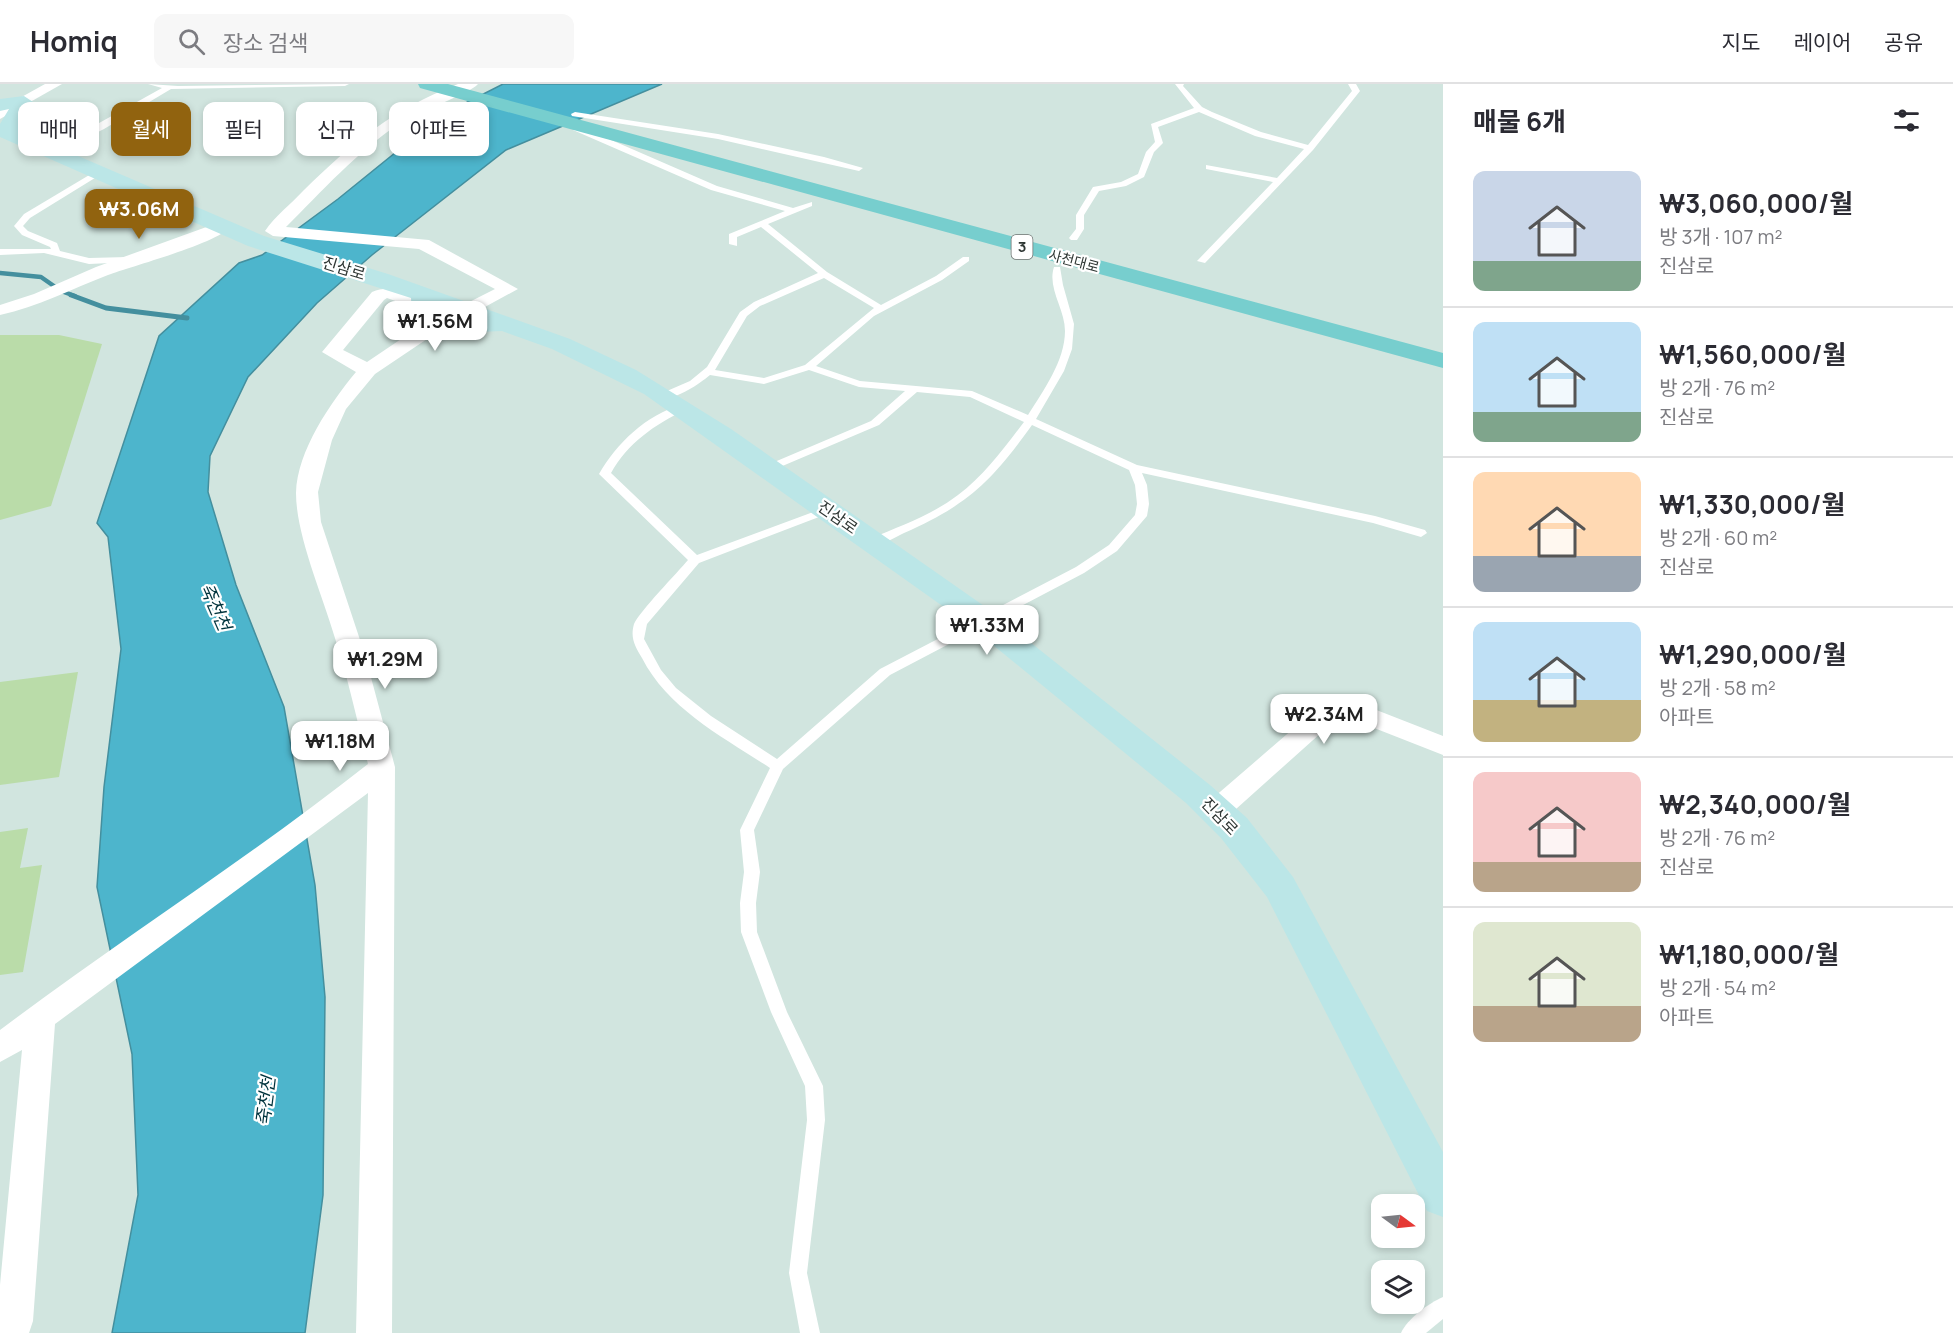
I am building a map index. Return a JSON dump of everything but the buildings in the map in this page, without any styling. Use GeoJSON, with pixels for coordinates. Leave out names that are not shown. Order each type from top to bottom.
{"type":"FeatureCollection","features":[{"type":"Feature","properties":{"kind":"main road","name":"3"},"geometry":{"type":"LineString","coordinates":[[427,84],[607,128]]}},
{"type":"Feature","properties":{"kind":"main road","name":"3"},"geometry":{"type":"LineString","coordinates":[[465,84],[569,118]]}},
{"type":"Feature","properties":{"kind":"main road","name":"사천대로"},"geometry":{"type":"LineString","coordinates":[[607,128],[1443,348]]}},
{"type":"Feature","properties":{"kind":"main road","name":"사천대로"},"geometry":{"type":"LineString","coordinates":[[607,128],[1443,361]]}},
{"type":"Feature","properties":{"kind":"street"},"geometry":{"type":"LineString","coordinates":[[24,102],[55,84]]}},
{"type":"Feature","properties":{"kind":"street"},"geometry":{"type":"LineString","coordinates":[[270,237],[343,164],[394,121],[428,101],[471,84]]}},
{"type":"Feature","properties":{"kind":"street"},"geometry":{"type":"LineString","coordinates":[[0,105],[18,103]]}},
{"type":"Feature","properties":{"kind":"street"},"geometry":{"type":"LineString","coordinates":[[0,115],[18,105]]}},
{"type":"Feature","properties":{"kind":"street"},"geometry":{"type":"LineString","coordinates":[[5,132],[18,111]]}},
{"type":"Feature","properties":{"kind":"street","name":"진삼로"},"geometry":{"type":"LineString","coordinates":[[60,156],[223,226],[270,237],[380,279],[423,300],[470,311],[561,344],[673,402],[983,621],[1234,828],[1280,887],[1443,1196]]}},
{"type":"Feature","properties":{"kind":"street"},"geometry":{"type":"LineString","coordinates":[[0,310],[53,295],[100,272],[223,226]]}},
{"type":"Feature","properties":{"kind":"street"},"geometry":{"type":"LineString","coordinates":[[270,237],[423,244],[509,290],[425,332],[368,370],[337,408],[319,449],[307,492],[310,522],[353,655],[382,767],[376,987],[378,1171],[374,1333]]}},
{"type":"Feature","properties":{"kind":"street"},"geometry":{"type":"LineString","coordinates":[[368,370],[332,352],[378,296],[387,292],[423,300],[425,332]]}},
{"type":"Feature","properties":{"kind":"street"},"geometry":{"type":"LineString","coordinates":[[425,332],[456,326],[513,326]]}},
{"type":"Feature","properties":{"kind":"street"},"geometry":{"type":"LineString","coordinates":[[1216,811],[1338,704],[1443,746]]}},
{"type":"Feature","properties":{"kind":"street"},"geometry":{"type":"LineString","coordinates":[[0,1048],[93,977],[326,812],[382,767]]}},
{"type":"Feature","properties":{"kind":"street"},"geometry":{"type":"LineString","coordinates":[[11,1333],[15,1321],[40,1019]]}},
{"type":"Feature","properties":{"kind":"lane"},"geometry":{"type":"LineString","coordinates":[[152,84],[169,87],[345,84]]}},
{"type":"Feature","properties":{"kind":"lane"},"geometry":{"type":"LineString","coordinates":[[1180,84],[1178,85],[1199,109],[1258,134],[1310,148]]}},
{"type":"Feature","properties":{"kind":"lane"},"geometry":{"type":"LineString","coordinates":[[1202,261],[1310,148],[1356,91],[1352,84]]}},
{"type":"Feature","properties":{"kind":"lane"},"geometry":{"type":"LineString","coordinates":[[99,128],[169,87]]}},
{"type":"Feature","properties":{"kind":"lane"},"geometry":{"type":"LineString","coordinates":[[1074,238],[1080,229],[1080,215],[1096,189],[1137,179],[1144,173],[1150,150],[1159,143],[1154,126],[1199,109]]}},
{"type":"Feature","properties":{"kind":"lane"},"geometry":{"type":"LineString","coordinates":[[569,118],[676,127],[785,148],[859,168],[849,177]]}},
{"type":"Feature","properties":{"kind":"lane"},"geometry":{"type":"LineString","coordinates":[[569,118],[714,188],[795,211]]}},
{"type":"Feature","properties":{"kind":"lane"},"geometry":{"type":"LineString","coordinates":[[1209,167],[1279,181]]}},
{"type":"Feature","properties":{"kind":"lane"},"geometry":{"type":"LineString","coordinates":[[56,252],[54,245],[25,233],[18,226],[27,216],[99,173]]}},
{"type":"Feature","properties":{"kind":"lane"},"geometry":{"type":"LineString","coordinates":[[734,244],[732,236],[809,204]]}},
{"type":"Feature","properties":{"kind":"lane"},"geometry":{"type":"LineString","coordinates":[[763,224],[824,274],[882,309]]}},
{"type":"Feature","properties":{"kind":"lane"},"geometry":{"type":"LineString","coordinates":[[0,252],[32,250],[56,252],[89,261],[136,260]]}},
{"type":"Feature","properties":{"kind":"lane"},"geometry":{"type":"LineString","coordinates":[[708,372],[764,381],[809,367],[871,314],[957,268],[966,259]]}},
{"type":"Feature","properties":{"kind":"lane"},"geometry":{"type":"LineString","coordinates":[[874,543],[964,497],[986,476],[1030,421],[1054,380],[1070,330],[1059,292],[1057,269]]}},
{"type":"Feature","properties":{"kind":"lane"},"geometry":{"type":"LineString","coordinates":[[695,560],[604,474],[610,463],[634,437],[708,372],[718,360],[743,314],[757,304],[824,274]]}},
{"type":"Feature","properties":{"kind":"lane"},"geometry":{"type":"LineString","coordinates":[[809,367],[859,384],[913,390],[948,390],[972,394],[1134,468],[1376,520],[1421,533]]}},
{"type":"Feature","properties":{"kind":"lane"},"geometry":{"type":"LineString","coordinates":[[769,468],[875,423],[913,390]]}},
{"type":"Feature","properties":{"kind":"lane"},"geometry":{"type":"LineString","coordinates":[[810,1333],[798,1273],[816,1120],[814,1086],[779,1012],[749,932],[748,903],[752,872],[747,830],[778,766],[885,672],[1080,570],[1113,548],[1141,516],[1143,504],[1141,485],[1134,468]]}},
{"type":"Feature","properties":{"kind":"lane"},"geometry":{"type":"LineString","coordinates":[[778,766],[706,719],[671,691],[656,673],[638,639],[641,623],[695,560],[828,510]]}},
{"type":"Feature","properties":{"kind":"lane"},"geometry":{"type":"LineString","coordinates":[[1412,1333],[1443,1307]]}},
{"type":"Feature","properties":{"kind":"green space"},"geometry":{"type":"Polygon","coordinates":[[[0,335],[59,335],[102,344],[51,506],[0,520],[0,335]]]}},
{"type":"Feature","properties":{"kind":"green space"},"geometry":{"type":"Polygon","coordinates":[[[78,672],[59,777],[0,785],[0,682],[78,672]]]}},
{"type":"Feature","properties":{"kind":"green space"},"geometry":{"type":"Polygon","coordinates":[[[28,828],[20,868],[42,865],[23,972],[0,975],[0,832],[28,828]]]}},
{"type":"Feature","properties":{"kind":"water","name":"죽천천"},"geometry":{"type":"Polygon","coordinates":[[[503,84],[662,84],[506,150],[372,255],[317,303],[248,377],[210,456],[208,492],[236,585],[284,707],[315,885],[325,997],[323,1195],[305,1333],[112,1333],[138,1195],[132,1054],[97,887],[104,787],[121,649],[108,537],[97,523],[159,336],[239,263],[262,255],[391,156],[489,156],[489,102],[468,102],[503,84]]]}},
{"type":"Feature","properties":{"kind":"waterway"},"geometry":{"type":"LineString","coordinates":[[0,273],[41,277],[61,291],[75,296]]}},
{"type":"Feature","properties":{"kind":"waterway"},"geometry":{"type":"LineString","coordinates":[[71,295],[106,308],[187,318]]}}]}
